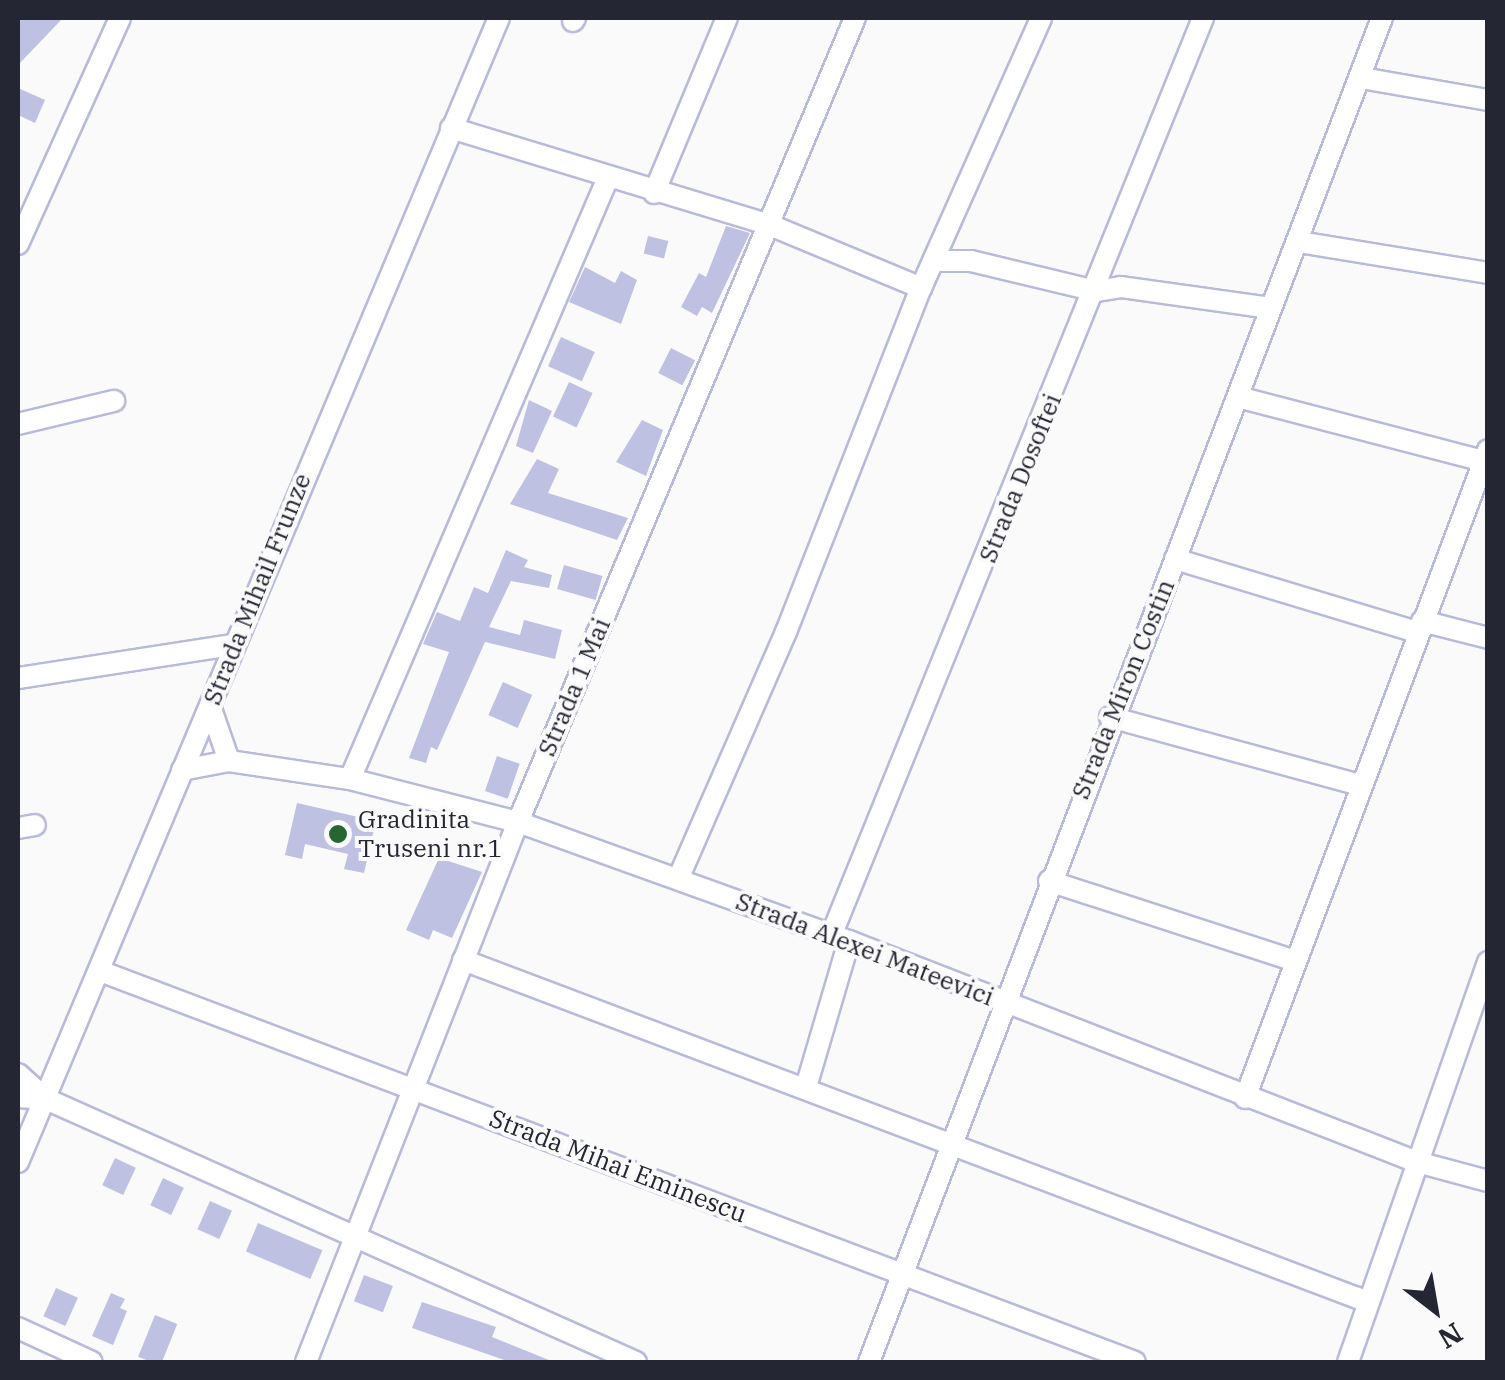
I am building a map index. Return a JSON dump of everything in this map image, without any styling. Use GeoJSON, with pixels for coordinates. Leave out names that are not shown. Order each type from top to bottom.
{"type":"FeatureCollection","features":[{"type":"Feature","properties":{"kind":"street"},"geometry":{"type":"LineString","coordinates":[[18,244],[120,18]]}},
{"type":"Feature","properties":{"kind":"street","name":"Strada Mihail Frunze"},"geometry":{"type":"LineString","coordinates":[[18,1162],[210,706],[232,644],[499,18]]}},
{"type":"Feature","properties":{"kind":"street"},"geometry":{"type":"LineString","coordinates":[[654,193],[727,18]]}},
{"type":"Feature","properties":{"kind":"street","name":"Strada 1 Mai"},"geometry":{"type":"LineString","coordinates":[[306,1362],[358,1238],[518,822],[854,18]]}},
{"type":"Feature","properties":{"kind":"street"},"geometry":{"type":"LineString","coordinates":[[678,879],[786,632],[921,288],[1041,18]]}},
{"type":"Feature","properties":{"kind":"street","name":"Strada Dosoftei"},"geometry":{"type":"LineString","coordinates":[[806,1087],[840,938],[1203,18]]}},
{"type":"Feature","properties":{"kind":"street","name":"Strada Miron Costin"},"geometry":{"type":"LineString","coordinates":[[869,1362],[1007,1002],[1110,718],[1299,242],[1382,18]]}},
{"type":"Feature","properties":{"kind":"street"},"geometry":{"type":"LineString","coordinates":[[1362,78],[1488,100]]}},
{"type":"Feature","properties":{"kind":"street"},"geometry":{"type":"LineString","coordinates":[[451,128],[607,180],[770,226],[921,288]]}},
{"type":"Feature","properties":{"kind":"street"},"geometry":{"type":"LineString","coordinates":[[350,780],[607,180]]}},
{"type":"Feature","properties":{"kind":"street"},"geometry":{"type":"LineString","coordinates":[[1299,242],[1488,272]]}},
{"type":"Feature","properties":{"kind":"street"},"geometry":{"type":"LineString","coordinates":[[933,260],[971,261],[1096,291],[1121,287],[1270,308]]}},
{"type":"Feature","properties":{"kind":"street"},"geometry":{"type":"LineString","coordinates":[[1238,396],[1486,458],[1419,626],[1245,1098]]}},
{"type":"Feature","properties":{"kind":"street"},"geometry":{"type":"LineString","coordinates":[[18,424],[114,401]]}},
{"type":"Feature","properties":{"kind":"street"},"geometry":{"type":"LineString","coordinates":[[1174,559],[1419,626],[1488,638]]}},
{"type":"Feature","properties":{"kind":"street"},"geometry":{"type":"LineString","coordinates":[[18,678],[232,644]]}},
{"type":"Feature","properties":{"kind":"street"},"geometry":{"type":"LineString","coordinates":[[210,706],[230,761]]}},
{"type":"Feature","properties":{"kind":"street"},"geometry":{"type":"LineString","coordinates":[[1110,718],[1360,785]]}},
{"type":"Feature","properties":{"kind":"street","name":"Strada Alexei Mateevici"},"geometry":{"type":"LineString","coordinates":[[182,770],[230,761],[350,780],[518,822],[840,938],[1417,1162],[1488,1181]]}},
{"type":"Feature","properties":{"kind":"street"},"geometry":{"type":"LineString","coordinates":[[1049,881],[1296,960]]}},
{"type":"Feature","properties":{"kind":"street"},"geometry":{"type":"LineString","coordinates":[[463,960],[954,1140],[1368,1302]]}},
{"type":"Feature","properties":{"kind":"street"},"geometry":{"type":"LineString","coordinates":[[1348,1362],[1488,962]]}},
{"type":"Feature","properties":{"kind":"street","name":"Strada Mihai Eminescu"},"geometry":{"type":"LineString","coordinates":[[100,971],[1135,1362]]}},
{"type":"Feature","properties":{"kind":"street"},"geometry":{"type":"LineString","coordinates":[[18,1074],[46,1099],[636,1362]]}},
{"type":"Feature","properties":{"kind":"street"},"geometry":{"type":"LineString","coordinates":[[18,1097],[46,1099]]}},
{"type":"Feature","properties":{"kind":"street"},"geometry":{"type":"LineString","coordinates":[[18,1328],[92,1362]]}},
{"type":"Feature","properties":{"kind":"building"},"geometry":{"type":"Polygon","coordinates":[[[18,18],[63,18],[18,65],[18,18]]]}},
{"type":"Feature","properties":{"kind":"building"},"geometry":{"type":"Polygon","coordinates":[[[18,88],[45,100],[35,123],[18,115],[18,88]]]}},
{"type":"Feature","properties":{"kind":"building"},"geometry":{"type":"Polygon","coordinates":[[[726,226],[750,233],[712,313],[702,307],[697,316],[681,307],[699,273],[706,277],[726,226]]]}},
{"type":"Feature","properties":{"kind":"building"},"geometry":{"type":"Polygon","coordinates":[[[648,236],[668,241],[664,259],[644,253],[648,236]]]}},
{"type":"Feature","properties":{"kind":"building"},"geometry":{"type":"Polygon","coordinates":[[[585,267],[615,283],[621,271],[637,280],[621,324],[569,302],[585,267]]]}},
{"type":"Feature","properties":{"kind":"building"},"geometry":{"type":"Polygon","coordinates":[[[561,337],[595,352],[582,381],[548,366],[561,337]]]}},
{"type":"Feature","properties":{"kind":"building"},"geometry":{"type":"Polygon","coordinates":[[[671,348],[695,360],[682,385],[658,373],[671,348]]]}},
{"type":"Feature","properties":{"kind":"building"},"geometry":{"type":"Polygon","coordinates":[[[569,382],[593,393],[577,427],[553,416],[569,382]]]}},
{"type":"Feature","properties":{"kind":"building"},"geometry":{"type":"Polygon","coordinates":[[[529,400],[552,411],[533,453],[516,446],[529,400]]]}},
{"type":"Feature","properties":{"kind":"building"},"geometry":{"type":"Polygon","coordinates":[[[642,420],[663,430],[646,476],[616,462],[642,420]]]}},
{"type":"Feature","properties":{"kind":"building"},"geometry":{"type":"Polygon","coordinates":[[[537,459],[559,469],[548,493],[628,518],[617,540],[510,504],[537,459]]]}},
{"type":"Feature","properties":{"kind":"building"},"geometry":{"type":"Polygon","coordinates":[[[506,550],[528,560],[524,567],[552,575],[549,588],[511,581],[489,627],[520,635],[524,620],[562,630],[555,659],[485,642],[437,750],[431,747],[426,763],[409,758],[449,652],[423,644],[437,612],[460,621],[474,587],[488,593],[506,550]]]}},
{"type":"Feature","properties":{"kind":"building"},"geometry":{"type":"Polygon","coordinates":[[[564,565],[602,576],[596,600],[557,589],[564,565]]]}},
{"type":"Feature","properties":{"kind":"building"},"geometry":{"type":"Polygon","coordinates":[[[503,682],[532,695],[518,728],[488,715],[503,682]]]}},
{"type":"Feature","properties":{"kind":"building"},"geometry":{"type":"Polygon","coordinates":[[[497,756],[520,764],[508,799],[485,791],[497,756]]]}},
{"type":"Feature","properties":{"kind":"building"},"geometry":{"type":"Polygon","coordinates":[[[297,803],[376,821],[364,873],[344,869],[348,854],[305,844],[302,859],[285,855],[297,803]]]}},
{"type":"Feature","properties":{"kind":"building"},"geometry":{"type":"Polygon","coordinates":[[[439,858],[482,872],[452,938],[433,930],[429,940],[406,930],[439,858]]]}},
{"type":"Feature","properties":{"kind":"building"},"geometry":{"type":"Polygon","coordinates":[[[115,1158],[136,1168],[123,1195],[102,1185],[115,1158]]]}},
{"type":"Feature","properties":{"kind":"building"},"geometry":{"type":"Polygon","coordinates":[[[163,1178],[184,1188],[171,1215],[150,1205],[163,1178]]]}},
{"type":"Feature","properties":{"kind":"building"},"geometry":{"type":"Polygon","coordinates":[[[210,1201],[232,1211],[219,1239],[197,1229],[210,1201]]]}},
{"type":"Feature","properties":{"kind":"building"},"geometry":{"type":"Polygon","coordinates":[[[258,1223],[322,1250],[310,1279],[246,1252],[258,1223]]]}},
{"type":"Feature","properties":{"kind":"building"},"geometry":{"type":"Polygon","coordinates":[[[364,1275],[393,1286],[383,1312],[354,1301],[364,1275]]]}},
{"type":"Feature","properties":{"kind":"building"},"geometry":{"type":"Polygon","coordinates":[[[56,1288],[78,1298],[65,1326],[43,1316],[56,1288]]]}},
{"type":"Feature","properties":{"kind":"building"},"geometry":{"type":"Polygon","coordinates":[[[111,1293],[125,1299],[120,1308],[127,1311],[113,1345],[92,1336],[111,1293]]]}},
{"type":"Feature","properties":{"kind":"building"},"geometry":{"type":"Polygon","coordinates":[[[422,1302],[496,1327],[492,1337],[554,1362],[510,1362],[412,1328],[422,1302]]]}},
{"type":"Feature","properties":{"kind":"building"},"geometry":{"type":"Polygon","coordinates":[[[155,1315],[177,1324],[162,1362],[138,1357],[155,1315]]]}},
{"type":"Feature","properties":{"kind":"place","name":"Gradinita Truseni nr.1"},"geometry":{"type":"Point","coordinates":[338,834]}}]}
